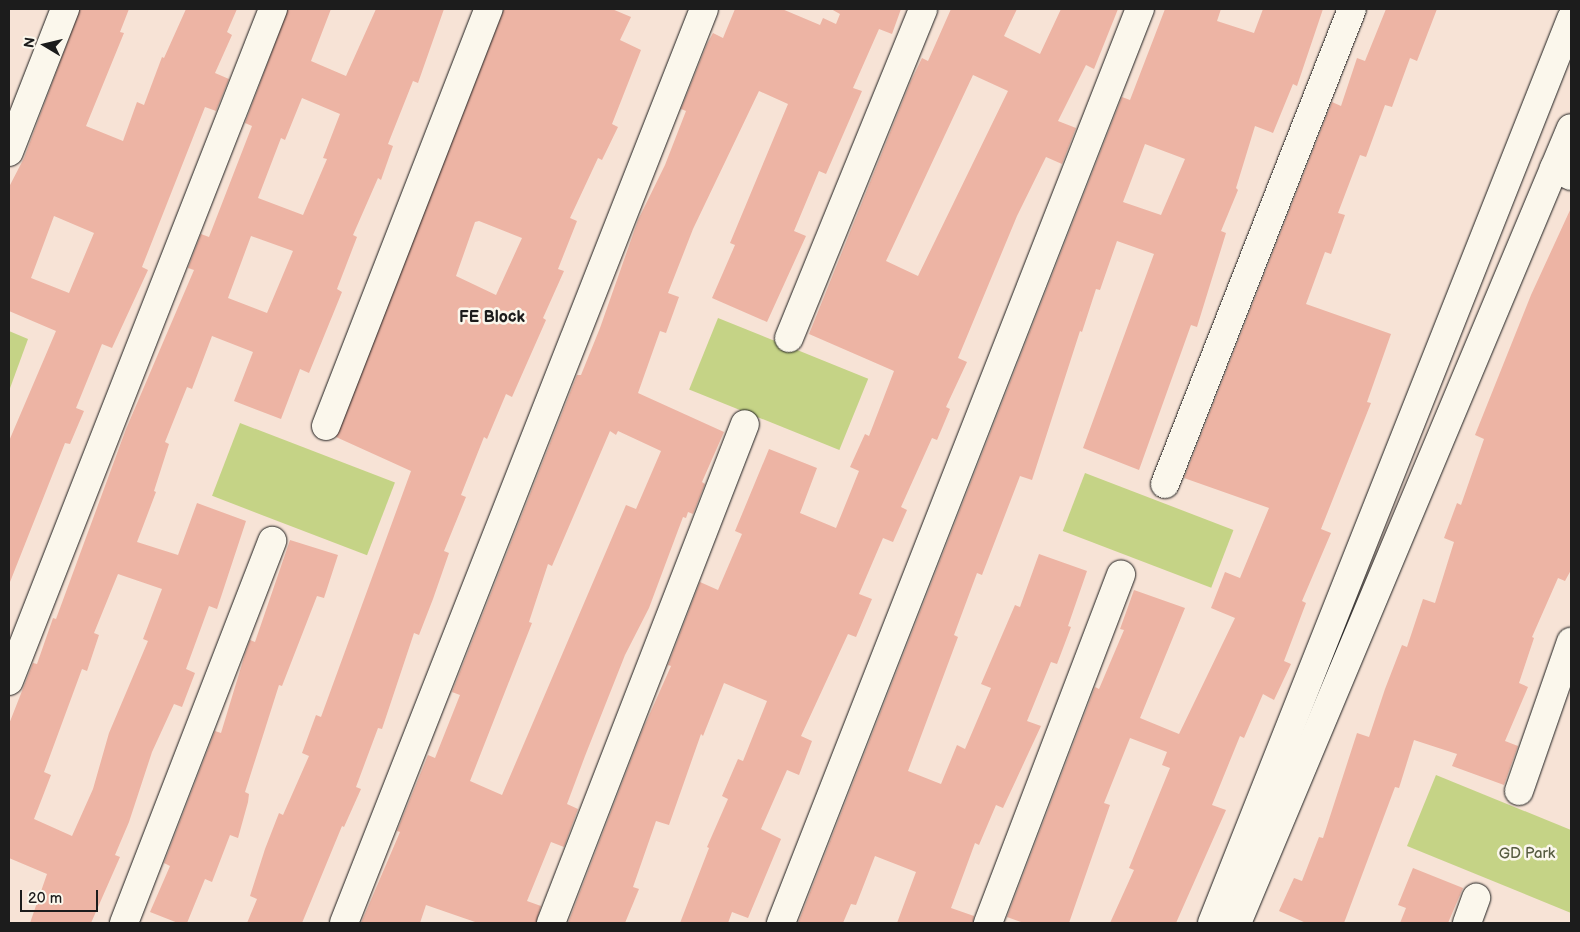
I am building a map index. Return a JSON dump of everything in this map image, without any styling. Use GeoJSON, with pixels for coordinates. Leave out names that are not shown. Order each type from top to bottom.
{"type":"FeatureCollection","features":[{"type":"Feature","properties":{"kind":"street"},"geometry":{"type":"LineString","coordinates":[[9,152],[65,9]]}},
{"type":"Feature","properties":{"kind":"street"},"geometry":{"type":"LineString","coordinates":[[9,681],[273,9]]}},
{"type":"Feature","properties":{"kind":"street"},"geometry":{"type":"LineString","coordinates":[[326,426],[489,9]]}},
{"type":"Feature","properties":{"kind":"street"},"geometry":{"type":"LineString","coordinates":[[788,338],[923,9]]}},
{"type":"Feature","properties":{"kind":"street"},"geometry":{"type":"LineString","coordinates":[[781,923],[1140,9]]}},
{"type":"Feature","properties":{"kind":"street"},"geometry":{"type":"LineString","coordinates":[[1165,484],[1352,9]]}},
{"type":"Feature","properties":{"kind":"street"},"geometry":{"type":"LineString","coordinates":[[344,923],[700,10]]}},
{"type":"Feature","properties":{"kind":"street"},"geometry":{"type":"LineString","coordinates":[[1237,923],[1276,795],[1463,292],[1571,19]]}},
{"type":"Feature","properties":{"kind":"street"},"geometry":{"type":"LineString","coordinates":[[1212,923],[1276,795],[1497,304],[1563,172],[1571,128]]}},
{"type":"Feature","properties":{"kind":"street"},"geometry":{"type":"LineString","coordinates":[[1463,292],[1497,304]]}},
{"type":"Feature","properties":{"kind":"street"},"geometry":{"type":"LineString","coordinates":[[551,923],[745,424]]}},
{"type":"Feature","properties":{"kind":"street"},"geometry":{"type":"LineString","coordinates":[[124,923],[272,541]]}},
{"type":"Feature","properties":{"kind":"street"},"geometry":{"type":"LineString","coordinates":[[988,923],[1121,575]]}},
{"type":"Feature","properties":{"kind":"street"},"geometry":{"type":"LineString","coordinates":[[1519,791],[1571,642]]}},
{"type":"Feature","properties":{"kind":"green space"},"geometry":{"type":"Polygon","coordinates":[[[718,318],[868,379],[839,450],[689,389],[718,318]]]}},
{"type":"Feature","properties":{"kind":"green space"},"geometry":{"type":"Polygon","coordinates":[[[9,331],[28,339],[9,391],[9,331]]]}},
{"type":"Feature","properties":{"kind":"green space"},"geometry":{"type":"Polygon","coordinates":[[[240,423],[395,482],[367,555],[212,496],[240,423]]]}},
{"type":"Feature","properties":{"kind":"green space"},"geometry":{"type":"Polygon","coordinates":[[[1085,473],[1233,530],[1211,588],[1063,531],[1085,473]]]}},
{"type":"Feature","properties":{"kind":"green space","name":"GD Park"},"geometry":{"type":"Polygon","coordinates":[[[1436,775],[1571,830],[1571,913],[1407,846],[1436,775]]]}},
{"type":"Feature","properties":{"kind":"building"},"geometry":{"type":"Polygon","coordinates":[[[80,9],[129,9],[120,32],[124,33],[86,126],[123,141],[137,102],[144,105],[162,57],[164,58],[186,9],[237,9],[227,32],[232,35],[215,73],[229,79],[216,111],[205,107],[142,267],[148,270],[112,348],[102,344],[76,408],[84,411],[70,444],[65,443],[10,582],[9,441],[56,331],[9,311],[9,187],[24,158],[80,9]],[[54,216],[31,278],[69,293],[94,233],[54,216]]]}},
{"type":"Feature","properties":{"kind":"building"},"geometry":{"type":"Polygon","coordinates":[[[288,9],[331,9],[311,61],[346,76],[376,9],[444,9],[418,83],[413,81],[388,144],[393,146],[381,180],[378,178],[353,235],[357,237],[337,289],[342,292],[309,373],[300,369],[281,419],[234,401],[253,352],[212,336],[192,389],[187,387],[165,442],[169,444],[154,491],[156,492],[137,542],[178,555],[197,503],[246,521],[217,609],[209,606],[186,669],[195,673],[182,707],[174,704],[152,752],[129,822],[115,855],[120,857],[91,923],[30,923],[47,874],[9,858],[9,724],[33,663],[37,664],[53,618],[56,619],[126,429],[194,270],[188,268],[201,234],[209,237],[252,126],[245,123],[288,9]],[[302,98],[285,140],[281,138],[258,198],[303,215],[327,159],[323,158],[340,114],[302,98]],[[251,236],[228,298],[267,313],[293,251],[251,236]],[[118,574],[94,633],[99,635],[87,671],[82,669],[44,772],[51,775],[34,819],[72,836],[93,789],[109,733],[148,641],[143,639],[162,589],[118,574]]]}},
{"type":"Feature","properties":{"kind":"building"},"geometry":{"type":"Polygon","coordinates":[[[504,9],[612,9],[631,17],[620,40],[641,50],[612,124],[618,127],[602,160],[598,158],[570,218],[577,221],[558,269],[564,271],[543,318],[546,320],[512,397],[506,394],[487,439],[484,437],[461,495],[466,497],[444,551],[449,553],[419,635],[414,633],[382,729],[378,728],[356,787],[361,789],[344,827],[342,826],[302,923],[247,923],[257,899],[250,896],[265,849],[279,813],[283,815],[309,756],[302,753],[316,715],[321,717],[411,471],[336,437],[504,9]],[[479,221],[475,222],[456,276],[496,295],[522,238],[479,221]]]}},
{"type":"Feature","properties":{"kind":"building"},"geometry":{"type":"Polygon","coordinates":[[[735,9],[782,9],[820,25],[823,18],[836,24],[840,14],[831,9],[901,9],[892,34],[879,29],[853,88],[862,91],[826,174],[819,171],[794,231],[806,236],[767,322],[712,298],[735,245],[730,243],[788,104],[759,91],[693,229],[668,293],[679,297],[666,333],[660,331],[638,393],[724,432],[702,482],[705,484],[693,514],[688,512],[686,518],[683,517],[649,608],[625,655],[585,756],[567,804],[578,809],[564,847],[551,842],[527,901],[541,906],[536,923],[478,923],[426,905],[420,923],[361,923],[400,832],[397,831],[428,755],[435,758],[460,695],[452,692],[577,375],[581,375],[600,328],[638,220],[665,165],[686,111],[681,109],[707,44],[713,33],[723,38],[735,9]],[[610,431],[552,566],[548,564],[529,622],[532,623],[470,781],[502,795],[626,505],[636,509],[661,451],[618,431],[616,435],[610,431]]]}},
{"type":"Feature","properties":{"kind":"building"},"geometry":{"type":"Polygon","coordinates":[[[951,9],[1017,9],[1004,36],[1040,54],[1061,9],[1118,9],[1094,69],[1086,65],[1058,121],[1076,128],[1062,164],[1046,157],[1017,216],[958,358],[967,362],[946,407],[950,409],[937,440],[932,438],[901,507],[907,510],[893,542],[883,538],[859,594],[872,599],[856,637],[848,634],[801,736],[812,741],[799,775],[787,770],[761,829],[781,839],[748,918],[732,912],[728,923],[680,923],[709,848],[707,847],[728,799],[722,796],[738,759],[743,761],[767,701],[724,683],[703,736],[701,734],[669,825],[656,821],[633,887],[639,889],[625,923],[568,923],[643,729],[671,666],[668,665],[700,582],[718,590],[742,534],[735,531],[769,449],[817,468],[800,513],[836,528],[859,471],[850,467],[865,434],[869,436],[894,371],[809,334],[910,83],[922,58],[928,61],[951,9]],[[973,75],[886,261],[918,276],[1008,91],[973,75]]]}},
{"type":"Feature","properties":{"kind":"building"},"geometry":{"type":"Polygon","coordinates":[[[1165,9],[1221,9],[1217,21],[1254,33],[1263,9],[1323,9],[1297,86],[1293,84],[1273,133],[1255,126],[1236,188],[1238,190],[1221,231],[1226,233],[1197,327],[1191,325],[1139,470],[1083,448],[1154,254],[1117,241],[1100,290],[1096,289],[1082,332],[1080,331],[1032,480],[1020,476],[982,575],[977,573],[954,635],[958,637],[908,771],[941,784],[957,745],[965,749],[991,688],[981,684],[1015,605],[1020,607],[1039,554],[1087,571],[1068,626],[1071,627],[1057,664],[1051,662],[1027,721],[1041,726],[1003,808],[996,805],[979,845],[975,843],[951,908],[974,916],[973,923],[897,923],[916,872],[875,856],[856,905],[851,904],[843,923],[798,923],[1122,97],[1130,100],[1165,9]],[[1145,144],[1123,202],[1161,215],[1185,159],[1145,144]]]}},
{"type":"Feature","properties":{"kind":"building"},"geometry":{"type":"Polygon","coordinates":[[[1386,9],[1437,9],[1417,61],[1410,58],[1392,107],[1385,105],[1366,157],[1360,155],[1338,213],[1345,215],[1331,254],[1325,252],[1306,304],[1391,334],[1367,402],[1371,403],[1321,529],[1331,533],[1302,601],[1306,603],[1284,661],[1291,664],[1274,700],[1263,694],[1244,738],[1240,736],[1212,805],[1226,810],[1176,923],[1110,923],[1134,870],[1129,868],[1170,768],[1162,765],[1167,752],[1130,738],[1104,803],[1110,805],[1069,923],[1024,923],[1007,917],[1095,687],[1099,689],[1124,630],[1120,629],[1134,590],[1185,608],[1140,718],[1179,734],[1235,618],[1211,608],[1225,572],[1240,578],[1269,508],[1184,478],[1332,102],[1341,106],[1357,58],[1365,61],[1386,9]]]}},
{"type":"Feature","properties":{"kind":"building"},"geometry":{"type":"Polygon","coordinates":[[[1571,208],[1571,570],[1565,581],[1558,578],[1532,637],[1534,638],[1519,683],[1528,687],[1505,741],[1518,746],[1504,785],[1452,766],[1457,754],[1414,740],[1399,788],[1395,787],[1344,923],[1306,923],[1279,911],[1294,878],[1302,881],[1319,837],[1323,838],[1357,733],[1369,737],[1402,645],[1407,647],[1423,599],[1435,603],[1454,542],[1444,538],[1457,503],[1461,505],[1484,439],[1475,435],[1531,295],[1571,208]]]}},
{"type":"Feature","properties":{"kind":"building"},"geometry":{"type":"Polygon","coordinates":[[[290,540],[338,555],[324,598],[317,596],[282,686],[279,685],[245,792],[249,794],[248,802],[238,838],[230,835],[212,882],[205,879],[187,923],[178,923],[150,912],[170,866],[164,863],[215,731],[221,733],[250,640],[255,642],[290,540]]]}},
{"type":"Feature","properties":{"kind":"building"},"geometry":{"type":"Polygon","coordinates":[[[1413,868],[1463,888],[1448,923],[1400,923],[1406,908],[1398,905],[1413,868]]]}},
{"type":"Feature","properties":{"kind":"district","name":"FE Block"},"geometry":{"type":"Point","coordinates":[492,318]}}]}
